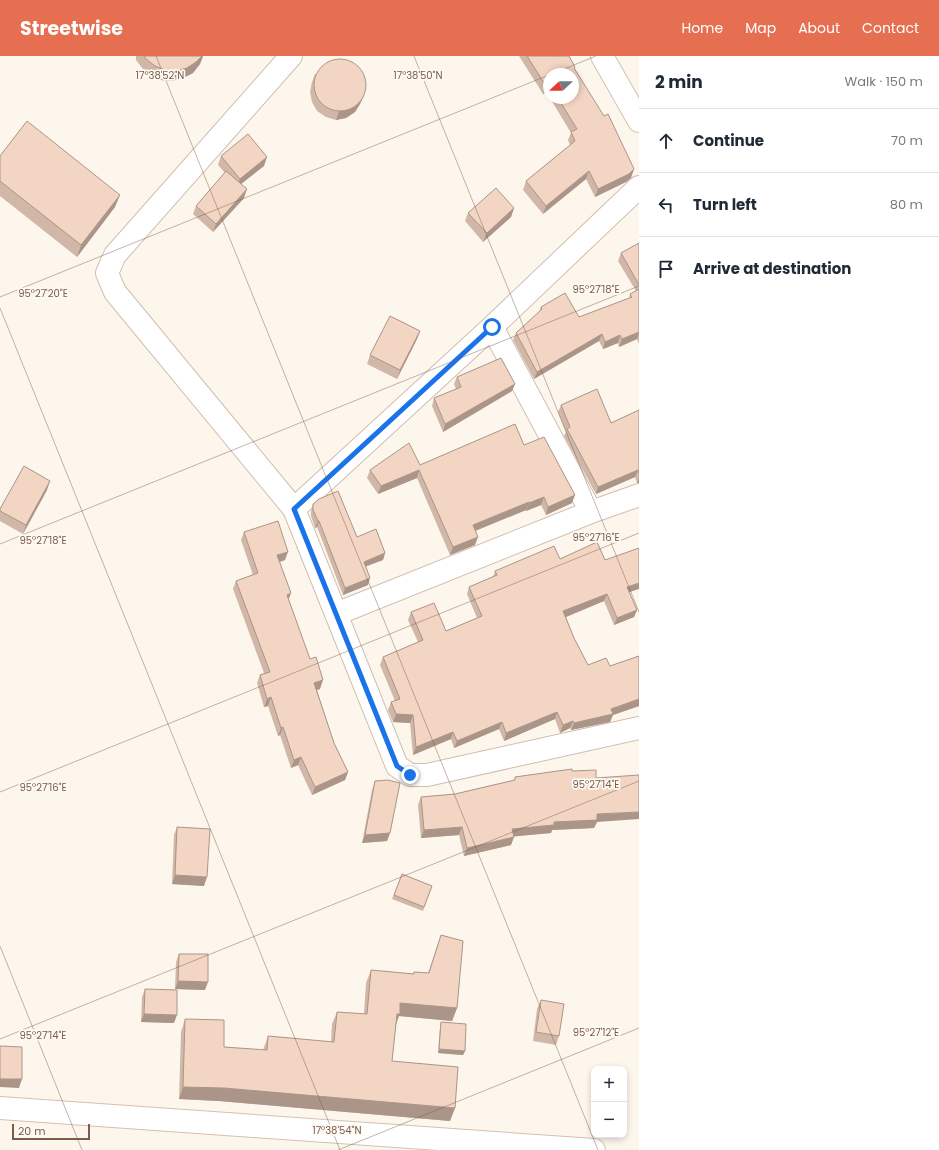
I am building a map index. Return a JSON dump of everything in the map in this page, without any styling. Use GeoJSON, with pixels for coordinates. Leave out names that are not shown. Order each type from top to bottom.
{"type":"FeatureCollection","features":[{"type":"Feature","properties":{"kind":"street"},"geometry":{"type":"LineString","coordinates":[[291,56],[115,255],[107,272],[115,292],[294,509],[397,766],[410,775],[428,775],[639,728]]}},
{"type":"Feature","properties":{"kind":"street"},"geometry":{"type":"LineString","coordinates":[[602,56],[639,121]]}},
{"type":"Feature","properties":{"kind":"street"},"geometry":{"type":"LineString","coordinates":[[294,509],[492,327],[639,187]]}},
{"type":"Feature","properties":{"kind":"street"},"geometry":{"type":"LineString","coordinates":[[492,327],[591,512]]}},
{"type":"Feature","properties":{"kind":"street"},"geometry":{"type":"LineString","coordinates":[[336,614],[591,512],[639,495]]}},
{"type":"Feature","properties":{"kind":"street"},"geometry":{"type":"LineString","coordinates":[[0,1108],[594,1150]]}},
{"type":"Feature","properties":{"kind":"building"},"geometry":{"type":"Polygon","coordinates":[[[144,56],[202,56],[187,68],[176,71],[165,70],[155,66],[144,56]]]}},
{"type":"Feature","properties":{"kind":"building"},"geometry":{"type":"Polygon","coordinates":[[[527,56],[569,56],[575,67],[574,68],[543,68],[543,81],[527,56]]]}},
{"type":"Feature","properties":{"kind":"building"},"geometry":{"type":"Polygon","coordinates":[[[335,59],[345,59],[354,63],[362,71],[366,80],[366,90],[362,99],[354,107],[345,111],[335,111],[326,107],[318,99],[314,90],[314,80],[318,71],[326,63],[335,59]]]}},
{"type":"Feature","properties":{"kind":"building"},"geometry":{"type":"Polygon","coordinates":[[[579,76],[604,116],[608,114],[634,169],[629,174],[598,189],[589,171],[546,206],[526,181],[575,141],[571,132],[577,129],[562,104],[579,104],[579,76]]]}},
{"type":"Feature","properties":{"kind":"building"},"geometry":{"type":"Polygon","coordinates":[[[27,121],[120,195],[81,245],[0,181],[0,156],[27,121]]]}},
{"type":"Feature","properties":{"kind":"building"},"geometry":{"type":"Polygon","coordinates":[[[248,134],[267,157],[240,179],[221,156],[248,134]]]}},
{"type":"Feature","properties":{"kind":"building"},"geometry":{"type":"Polygon","coordinates":[[[226,171],[247,189],[216,224],[196,206],[226,171]]]}},
{"type":"Feature","properties":{"kind":"building"},"geometry":{"type":"Polygon","coordinates":[[[496,188],[514,208],[487,233],[468,213],[496,188]]]}},
{"type":"Feature","properties":{"kind":"building"},"geometry":{"type":"Polygon","coordinates":[[[639,243],[639,285],[621,253],[639,243]]]}},
{"type":"Feature","properties":{"kind":"building"},"geometry":{"type":"Polygon","coordinates":[[[639,289],[639,332],[622,339],[620,335],[605,342],[602,334],[537,372],[516,333],[542,309],[541,307],[565,293],[579,317],[632,297],[630,294],[639,289]]]}},
{"type":"Feature","properties":{"kind":"building"},"geometry":{"type":"Polygon","coordinates":[[[390,316],[420,331],[400,370],[370,355],[390,316]]]}},
{"type":"Feature","properties":{"kind":"building"},"geometry":{"type":"Polygon","coordinates":[[[501,358],[515,384],[445,424],[434,398],[461,387],[457,377],[501,358]]]}},
{"type":"Feature","properties":{"kind":"building"},"geometry":{"type":"Polygon","coordinates":[[[597,389],[611,423],[639,410],[639,474],[638,470],[598,487],[567,429],[570,427],[561,405],[597,389]]]}},
{"type":"Feature","properties":{"kind":"building"},"geometry":{"type":"Polygon","coordinates":[[[515,424],[524,445],[544,437],[575,495],[548,507],[544,497],[473,525],[478,537],[453,547],[419,470],[381,486],[370,470],[409,443],[420,465],[515,424]]]}},
{"type":"Feature","properties":{"kind":"building"},"geometry":{"type":"Polygon","coordinates":[[[24,466],[50,481],[26,525],[0,511],[24,466]]]}},
{"type":"Feature","properties":{"kind":"building"},"geometry":{"type":"Polygon","coordinates":[[[338,491],[357,537],[376,529],[385,553],[364,562],[370,578],[345,588],[319,521],[313,510],[313,504],[319,499],[338,491]]]}},
{"type":"Feature","properties":{"kind":"building"},"geometry":{"type":"Polygon","coordinates":[[[278,521],[288,552],[277,555],[291,593],[287,595],[310,659],[316,657],[323,680],[314,683],[334,743],[348,772],[315,787],[301,757],[294,760],[283,727],[281,728],[271,697],[267,699],[260,675],[270,672],[236,581],[258,573],[244,532],[278,521]]]}},
{"type":"Feature","properties":{"kind":"building"},"geometry":{"type":"Polygon","coordinates":[[[597,542],[605,560],[639,548],[639,583],[627,587],[637,610],[617,618],[607,594],[563,611],[574,638],[588,665],[606,658],[610,666],[639,656],[639,699],[611,709],[613,714],[574,723],[573,721],[563,725],[557,712],[506,733],[502,722],[457,741],[453,732],[416,747],[413,715],[396,714],[391,702],[400,699],[383,657],[423,640],[411,612],[434,603],[446,631],[482,616],[469,587],[497,575],[495,571],[554,546],[560,559],[597,542]]]}},
{"type":"Feature","properties":{"kind":"building"},"geometry":{"type":"Polygon","coordinates":[[[572,769],[572,771],[596,770],[596,778],[639,775],[639,812],[597,814],[597,820],[554,822],[554,825],[512,829],[514,837],[467,848],[462,827],[424,830],[421,797],[455,794],[515,780],[515,777],[572,769]]]}},
{"type":"Feature","properties":{"kind":"building"},"geometry":{"type":"Polygon","coordinates":[[[388,780],[400,783],[390,833],[365,835],[375,781],[388,780]]]}},
{"type":"Feature","properties":{"kind":"building"},"geometry":{"type":"Polygon","coordinates":[[[177,827],[210,829],[207,877],[175,875],[177,827]]]}},
{"type":"Feature","properties":{"kind":"building"},"geometry":{"type":"Polygon","coordinates":[[[402,874],[432,886],[424,907],[394,895],[402,874]]]}},
{"type":"Feature","properties":{"kind":"building"},"geometry":{"type":"Polygon","coordinates":[[[441,935],[463,941],[457,1008],[400,1003],[400,1014],[397,1014],[392,1061],[458,1067],[455,1108],[224,1088],[183,1087],[185,1019],[224,1020],[224,1047],[267,1050],[268,1036],[334,1042],[337,1012],[367,1014],[371,970],[414,974],[414,972],[429,973],[441,935]]]}},
{"type":"Feature","properties":{"kind":"building"},"geometry":{"type":"Polygon","coordinates":[[[179,954],[208,954],[208,982],[178,981],[179,954]]]}},
{"type":"Feature","properties":{"kind":"building"},"geometry":{"type":"Polygon","coordinates":[[[145,989],[177,990],[177,1015],[144,1014],[145,989]]]}},
{"type":"Feature","properties":{"kind":"building"},"geometry":{"type":"Polygon","coordinates":[[[541,1000],[564,1004],[559,1036],[536,1032],[541,1000]]]}},
{"type":"Feature","properties":{"kind":"building"},"geometry":{"type":"Polygon","coordinates":[[[441,1022],[466,1024],[465,1051],[439,1049],[441,1022]]]}},
{"type":"Feature","properties":{"kind":"building"},"geometry":{"type":"Polygon","coordinates":[[[0,1046],[22,1047],[22,1079],[0,1079],[0,1046]]]}},
{"type":"Feature","properties":{"kind":"route"},"geometry":{"type":"LineString","coordinates":[[410,775],[397,766],[294,509],[492,327]]}}]}
